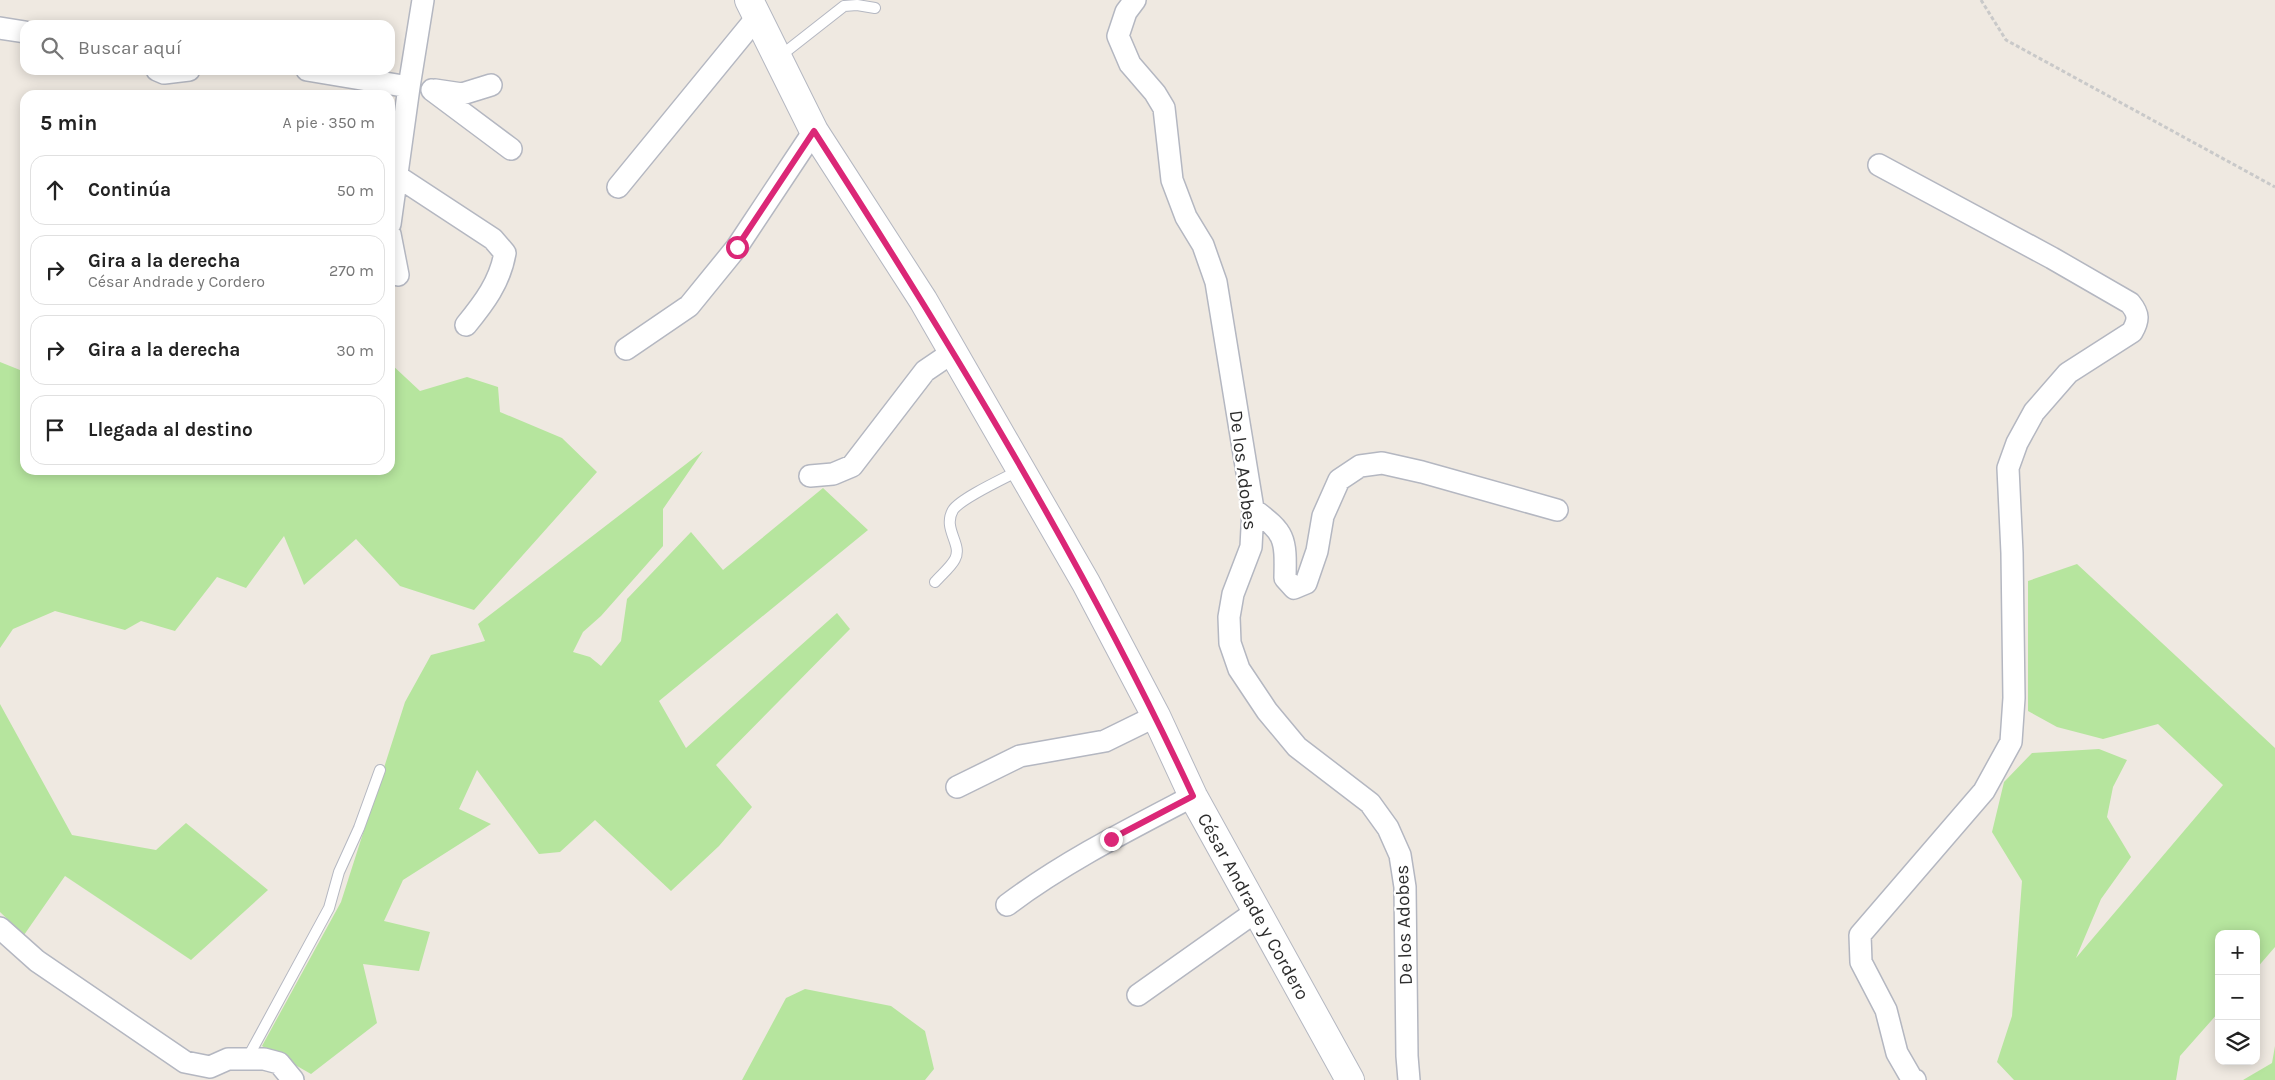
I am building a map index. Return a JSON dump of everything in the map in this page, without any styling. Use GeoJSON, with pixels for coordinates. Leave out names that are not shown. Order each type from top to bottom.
{"type":"FeatureCollection","features":[{"type":"Feature","properties":{"kind":"street"},"geometry":{"type":"LineString","coordinates":[[395,190],[423,0]]}},
{"type":"Feature","properties":{"kind":"street","name":"De los Adobes"},"geometry":{"type":"LineString","coordinates":[[1135,0],[1126,12],[1118,36],[1130,64],[1156,93],[1164,108],[1172,180],[1186,217],[1203,245],[1216,282],[1253,509],[1251,547],[1233,594],[1229,617],[1230,643],[1239,669],[1267,712],[1297,746],[1370,803],[1388,828],[1400,855],[1405,887],[1409,1080]]}},
{"type":"Feature","properties":{"kind":"street"},"geometry":{"type":"LineString","coordinates":[[618,187],[753,8]]}},
{"type":"Feature","properties":{"kind":"street","name":"César Andrade y Cordero"},"geometry":{"type":"LineString","coordinates":[[753,8],[814,131],[923,300],[1086,583],[1156,716],[1193,796],[1258,910],[1345,1079]]}},
{"type":"Feature","properties":{"kind":"street"},"geometry":{"type":"LineString","coordinates":[[0,28],[20,31]]}},
{"type":"Feature","properties":{"kind":"street"},"geometry":{"type":"LineString","coordinates":[[365,75],[411,79],[432,90],[511,149]]}},
{"type":"Feature","properties":{"kind":"street"},"geometry":{"type":"LineString","coordinates":[[432,90],[462,94],[491,85]]}},
{"type":"Feature","properties":{"kind":"street"},"geometry":{"type":"LineString","coordinates":[[626,349],[689,306],[737,247],[814,131]]}},
{"type":"Feature","properties":{"kind":"street"},"geometry":{"type":"LineString","coordinates":[[1879,165],[2052,258],[2130,304],[2136,311],[2138,322],[2132,332],[2068,373],[2054,386],[2034,412],[2017,443],[2008,468],[2014,650],[2011,742],[1984,790],[1860,935],[1860,962],[1886,1010],[1897,1053],[1912,1079],[1915,1080]]}},
{"type":"Feature","properties":{"kind":"street"},"geometry":{"type":"LineString","coordinates":[[397,176],[493,239],[505,253],[502,269],[488,299],[466,325]]}},
{"type":"Feature","properties":{"kind":"street"},"geometry":{"type":"LineString","coordinates":[[395,260],[398,275]]}},
{"type":"Feature","properties":{"kind":"street"},"geometry":{"type":"LineString","coordinates":[[810,476],[832,474],[852,466],[925,372],[953,352]]}},
{"type":"Feature","properties":{"kind":"street"},"geometry":{"type":"LineString","coordinates":[[1253,509],[1276,527],[1286,545],[1285,578],[1294,588],[1306,583],[1317,551],[1323,516],[1339,480],[1360,466],[1382,463],[1422,472],[1557,510]]}},
{"type":"Feature","properties":{"kind":"street"},"geometry":{"type":"LineString","coordinates":[[957,787],[1020,756],[1105,742],[1156,716]]}},
{"type":"Feature","properties":{"kind":"street"},"geometry":{"type":"LineString","coordinates":[[1007,905],[1028,889],[1111,839],[1193,796]]}},
{"type":"Feature","properties":{"kind":"street"},"geometry":{"type":"LineString","coordinates":[[1138,995],[1258,910]]}},
{"type":"Feature","properties":{"kind":"street"},"geometry":{"type":"LineString","coordinates":[[0,928],[37,961],[185,1062],[210,1067],[228,1059],[264,1059],[279,1063],[293,1080]]}},
{"type":"Feature","properties":{"kind":"lane"},"geometry":{"type":"LineString","coordinates":[[778,57],[844,6],[857,5],[875,8]]}},
{"type":"Feature","properties":{"kind":"lane"},"geometry":{"type":"LineString","coordinates":[[935,582],[956,558],[957,548],[949,525],[954,510],[980,491],[1021,470]]}},
{"type":"Feature","properties":{"kind":"lane"},"geometry":{"type":"LineString","coordinates":[[247,1059],[329,908],[340,872],[359,828],[380,770]]}},
{"type":"Feature","properties":{"kind":"path"},"geometry":{"type":"LineString","coordinates":[[1981,0],[2006,40],[2275,187]]}},
{"type":"Feature","properties":{"kind":"green space"},"geometry":{"type":"Polygon","coordinates":[[[0,362],[20,370],[20,475],[395,475],[395,368],[420,391],[467,377],[498,387],[500,412],[562,438],[597,472],[474,610],[400,586],[356,539],[304,585],[284,536],[246,588],[217,577],[175,631],[141,621],[125,630],[55,611],[13,629],[0,648],[0,362]]]}},
{"type":"Feature","properties":{"kind":"green space"},"geometry":{"type":"Polygon","coordinates":[[[703,451],[663,509],[663,546],[601,616],[583,632],[573,652],[590,657],[601,666],[621,641],[627,599],[691,532],[723,570],[823,488],[868,530],[659,701],[686,748],[837,613],[850,629],[716,765],[752,807],[719,846],[671,891],[595,820],[560,852],[539,854],[477,770],[459,809],[491,824],[403,880],[384,921],[430,932],[419,971],[363,964],[377,1023],[311,1074],[262,1046],[341,902],[405,702],[431,655],[485,641],[478,624],[703,451]]]}},
{"type":"Feature","properties":{"kind":"green space"},"geometry":{"type":"Polygon","coordinates":[[[2077,564],[2275,748],[2275,947],[2260,964],[2260,930],[2215,930],[2215,1017],[2180,1056],[2176,1080],[2014,1080],[1997,1062],[2012,1016],[2022,881],[1992,832],[2004,782],[2032,753],[2099,749],[2127,760],[2113,787],[2107,817],[2131,857],[2101,899],[2076,958],[2223,785],[2158,724],[2103,739],[2057,727],[2028,711],[2028,581],[2077,564]]]}},
{"type":"Feature","properties":{"kind":"green space"},"geometry":{"type":"Polygon","coordinates":[[[0,704],[72,835],[156,850],[186,823],[268,890],[191,960],[65,876],[24,935],[0,912],[0,704]]]}},
{"type":"Feature","properties":{"kind":"green space"},"geometry":{"type":"Polygon","coordinates":[[[805,989],[891,1006],[925,1031],[934,1069],[925,1080],[742,1080],[786,998],[805,989]]]}},
{"type":"Feature","properties":{"kind":"green space"},"geometry":{"type":"Polygon","coordinates":[[[2275,1046],[2275,1080],[2243,1080],[2272,1063],[2275,1046]]]}},
{"type":"Feature","properties":{"kind":"route"},"geometry":{"type":"LineString","coordinates":[[737,247],[814,131],[923,300],[1086,583],[1156,716],[1193,796],[1111,839]]}}]}
